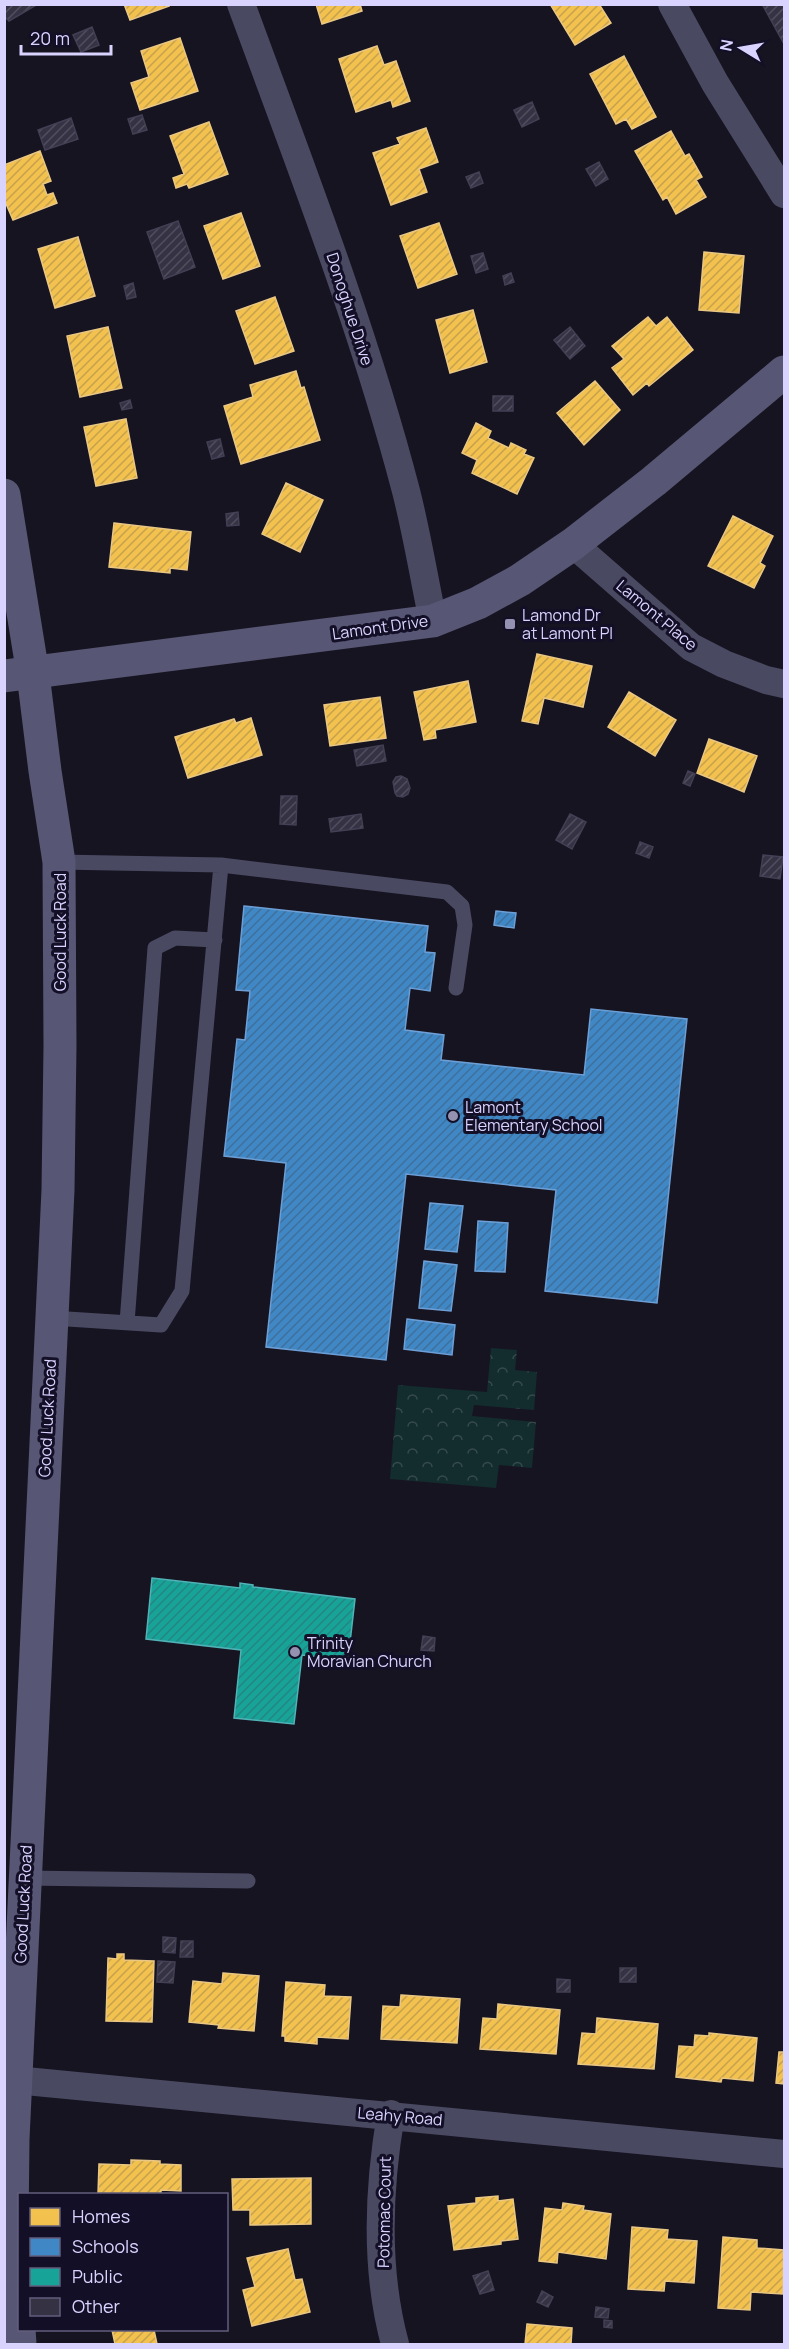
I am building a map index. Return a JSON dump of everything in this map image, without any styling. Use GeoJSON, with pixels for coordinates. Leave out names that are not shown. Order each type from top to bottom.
{"type":"FeatureCollection","features":[{"type":"Feature","properties":{"kind":"main road","name":"Lamont Drive"},"geometry":{"type":"LineString","coordinates":[[19,675],[433,621],[477,603],[520,580],[573,544],[654,482],[784,372]]}},
{"type":"Feature","properties":{"kind":"main road","name":"Good Luck Road"},"geometry":{"type":"LineString","coordinates":[[4,495],[19,675],[45,771],[59,862],[58,1190],[15,2080],[10,2308],[20,2344]]}},
{"type":"Feature","properties":{"kind":"street","name":"Donoghue Drive"},"geometry":{"type":"LineString","coordinates":[[241,4],[316,208],[369,367],[406,492],[433,621]]}},
{"type":"Feature","properties":{"kind":"street"},"geometry":{"type":"LineString","coordinates":[[672,4],[715,82],[784,194]]}},
{"type":"Feature","properties":{"kind":"street","name":"Lamont Place"},"geometry":{"type":"LineString","coordinates":[[573,544],[691,647],[724,664],[766,680],[784,684]]}},
{"type":"Feature","properties":{"kind":"street","name":"Leahy Road"},"geometry":{"type":"LineString","coordinates":[[15,2080],[390,2114],[784,2154]]}},
{"type":"Feature","properties":{"kind":"street","name":"Potomac Court"},"geometry":{"type":"LineString","coordinates":[[390,2114],[384,2151],[380,2252],[386,2310],[395,2344]]}},
{"type":"Feature","properties":{"kind":"lane"},"geometry":{"type":"LineString","coordinates":[[59,862],[221,865],[447,891],[462,906],[465,925],[456,988]]}},
{"type":"Feature","properties":{"kind":"lane"},"geometry":{"type":"LineString","coordinates":[[52,1318],[161,1325],[182,1291],[221,865]]}},
{"type":"Feature","properties":{"kind":"lane"},"geometry":{"type":"LineString","coordinates":[[127,1323],[155,948],[175,938],[215,940]]}},
{"type":"Feature","properties":{"kind":"lane"},"geometry":{"type":"LineString","coordinates":[[24,1878],[248,1881]]}},
{"type":"Feature","properties":{"kind":"green space"},"geometry":{"type":"Polygon","coordinates":[[[491,1348],[517,1350],[515,1370],[537,1372],[534,1410],[474,1405],[472,1416],[536,1422],[532,1468],[499,1465],[496,1488],[390,1479],[398,1385],[487,1392],[491,1348]]]}},
{"type":"Feature","properties":{"kind":"building: Homes"},"geometry":{"type":"Polygon","coordinates":[[[124,4],[168,4],[169,6],[130,20],[124,4]]]}},
{"type":"Feature","properties":{"kind":"building: Homes"},"geometry":{"type":"Polygon","coordinates":[[[316,4],[360,4],[362,11],[322,24],[316,4]]]}},
{"type":"Feature","properties":{"kind":"building: Homes"},"geometry":{"type":"Polygon","coordinates":[[[550,4],[599,4],[611,23],[575,45],[550,4]]]}},
{"type":"Feature","properties":{"kind":"building: Homes"},"geometry":{"type":"Polygon","coordinates":[[[180,38],[198,91],[140,110],[131,83],[149,77],[141,51],[180,38]]]}},
{"type":"Feature","properties":{"kind":"building: Homes"},"geometry":{"type":"Polygon","coordinates":[[[377,46],[384,65],[396,61],[410,101],[393,107],[391,100],[356,112],[339,59],[377,46]]]}},
{"type":"Feature","properties":{"kind":"building: Homes"},"geometry":{"type":"Polygon","coordinates":[[[624,56],[656,117],[632,129],[626,119],[616,124],[590,74],[624,56]]]}},
{"type":"Feature","properties":{"kind":"building: Homes"},"geometry":{"type":"Polygon","coordinates":[[[209,122],[228,174],[189,188],[187,184],[176,188],[173,178],[184,174],[170,136],[209,122]]]}},
{"type":"Feature","properties":{"kind":"building: Homes"},"geometry":{"type":"Polygon","coordinates":[[[426,128],[438,162],[419,169],[427,192],[391,205],[373,153],[400,144],[397,138],[426,128]]]}},
{"type":"Feature","properties":{"kind":"building: Homes"},"geometry":{"type":"Polygon","coordinates":[[[671,131],[685,156],[689,154],[702,177],[696,180],[706,197],[676,214],[667,197],[663,200],[635,151],[671,131]]]}},
{"type":"Feature","properties":{"kind":"building: Homes"},"geometry":{"type":"Polygon","coordinates":[[[40,151],[51,181],[43,184],[47,195],[53,193],[57,203],[13,220],[4,199],[4,165],[40,151]]]}},
{"type":"Feature","properties":{"kind":"building: Homes"},"geometry":{"type":"Polygon","coordinates":[[[241,213],[260,266],[223,279],[204,226],[241,213]]]}},
{"type":"Feature","properties":{"kind":"building: Homes"},"geometry":{"type":"Polygon","coordinates":[[[439,223],[457,274],[418,288],[400,236],[439,223]]]}},
{"type":"Feature","properties":{"kind":"building: Homes"},"geometry":{"type":"Polygon","coordinates":[[[78,237],[95,296],[55,308],[38,249],[78,237]]]}},
{"type":"Feature","properties":{"kind":"building: Homes"},"geometry":{"type":"Polygon","coordinates":[[[704,252],[744,256],[739,313],[699,310],[704,252]]]}},
{"type":"Feature","properties":{"kind":"building: Homes"},"geometry":{"type":"Polygon","coordinates":[[[275,297],[294,351],[255,364],[236,311],[275,297]]]}},
{"type":"Feature","properties":{"kind":"building: Homes"},"geometry":{"type":"Polygon","coordinates":[[[473,310],[487,362],[450,373],[436,320],[473,310]]]}},
{"type":"Feature","properties":{"kind":"building: Homes"},"geometry":{"type":"Polygon","coordinates":[[[648,317],[656,326],[667,317],[693,350],[649,386],[647,383],[633,395],[612,368],[624,359],[612,346],[648,317]]]}},
{"type":"Feature","properties":{"kind":"building: Homes"},"geometry":{"type":"Polygon","coordinates":[[[108,327],[122,388],[80,397],[67,336],[108,327]]]}},
{"type":"Feature","properties":{"kind":"building: Homes"},"geometry":{"type":"Polygon","coordinates":[[[296,371],[301,388],[304,387],[320,440],[241,464],[224,406],[253,397],[250,385],[296,371]]]}},
{"type":"Feature","properties":{"kind":"building: Homes"},"geometry":{"type":"Polygon","coordinates":[[[595,381],[620,410],[584,445],[557,413],[595,381]]]}},
{"type":"Feature","properties":{"kind":"building: Homes"},"geometry":{"type":"Polygon","coordinates":[[[126,419],[137,478],[96,486],[84,427],[126,419]]]}},
{"type":"Feature","properties":{"kind":"building: Homes"},"geometry":{"type":"Polygon","coordinates":[[[476,423],[491,431],[488,438],[509,448],[511,443],[526,450],[524,454],[534,458],[517,494],[472,473],[477,460],[462,453],[476,423]]]}},
{"type":"Feature","properties":{"kind":"building: Homes"},"geometry":{"type":"Polygon","coordinates":[[[286,483],[323,500],[300,552],[262,534],[286,483]]]}},
{"type":"Feature","properties":{"kind":"building: Homes"},"geometry":{"type":"Polygon","coordinates":[[[733,516],[773,536],[760,563],[765,566],[754,588],[708,566],[733,516]]]}},
{"type":"Feature","properties":{"kind":"building: Homes"},"geometry":{"type":"Polygon","coordinates":[[[114,523],[191,532],[187,570],[170,568],[170,573],[109,567],[114,523]]]}},
{"type":"Feature","properties":{"kind":"building: Homes"},"geometry":{"type":"Polygon","coordinates":[[[537,654],[592,666],[583,707],[544,698],[538,724],[522,721],[537,654]]]}},
{"type":"Feature","properties":{"kind":"building: Homes"},"geometry":{"type":"Polygon","coordinates":[[[468,681],[476,722],[435,730],[436,738],[424,740],[414,692],[468,681]]]}},
{"type":"Feature","properties":{"kind":"building: Homes"},"geometry":{"type":"Polygon","coordinates":[[[629,692],[676,720],[655,756],[608,727],[629,692]]]}},
{"type":"Feature","properties":{"kind":"building: Homes"},"geometry":{"type":"Polygon","coordinates":[[[380,697],[386,738],[330,746],[324,705],[380,697]]]}},
{"type":"Feature","properties":{"kind":"building: Homes"},"geometry":{"type":"Polygon","coordinates":[[[251,718],[262,755],[188,778],[175,737],[234,719],[236,723],[251,718]]]}},
{"type":"Feature","properties":{"kind":"building: Homes"},"geometry":{"type":"Polygon","coordinates":[[[709,739],[757,756],[744,792],[697,773],[709,739]]]}},
{"type":"Feature","properties":{"kind":"building: Homes"},"geometry":{"type":"Polygon","coordinates":[[[117,1954],[124,1954],[124,1960],[154,1961],[152,2022],[106,2021],[108,1958],[117,1959],[117,1954]]]}},
{"type":"Feature","properties":{"kind":"building: Homes"},"geometry":{"type":"Polygon","coordinates":[[[223,1973],[259,1976],[254,2031],[218,2028],[219,2025],[189,2022],[193,1981],[222,1984],[223,1973]]]}},
{"type":"Feature","properties":{"kind":"building: Homes"},"geometry":{"type":"Polygon","coordinates":[[[286,1982],[325,1985],[324,1996],[351,1997],[348,2039],[317,2037],[317,2044],[285,2041],[285,2036],[282,2036],[286,1982]]]}},
{"type":"Feature","properties":{"kind":"building: Homes"},"geometry":{"type":"Polygon","coordinates":[[[401,1995],[460,1999],[457,2043],[381,2039],[383,2006],[400,2007],[401,1995]]]}},
{"type":"Feature","properties":{"kind":"building: Homes"},"geometry":{"type":"Polygon","coordinates":[[[498,2004],[560,2010],[556,2054],[480,2049],[483,2018],[497,2019],[498,2004]]]}},
{"type":"Feature","properties":{"kind":"building: Homes"},"geometry":{"type":"Polygon","coordinates":[[[597,2018],[658,2024],[654,2069],[578,2064],[582,2033],[596,2034],[597,2018]]]}},
{"type":"Feature","properties":{"kind":"building: Homes"},"geometry":{"type":"Polygon","coordinates":[[[709,2033],[757,2038],[753,2081],[722,2078],[721,2082],[676,2077],[679,2046],[694,2047],[695,2035],[709,2036],[709,2033]]]}},
{"type":"Feature","properties":{"kind":"building: Homes"},"geometry":{"type":"Polygon","coordinates":[[[779,2052],[784,2052],[784,2084],[776,2083],[779,2052]]]}},
{"type":"Feature","properties":{"kind":"building: Homes"},"geometry":{"type":"Polygon","coordinates":[[[131,2160],[160,2161],[160,2164],[181,2165],[181,2191],[98,2193],[99,2164],[131,2165],[131,2160]]]}},
{"type":"Feature","properties":{"kind":"building: Homes"},"geometry":{"type":"Polygon","coordinates":[[[311,2178],[311,2224],[250,2225],[250,2210],[233,2210],[232,2179],[311,2178]]]}},
{"type":"Feature","properties":{"kind":"building: Homes"},"geometry":{"type":"Polygon","coordinates":[[[498,2196],[498,2201],[513,2199],[518,2239],[501,2241],[501,2244],[454,2250],[448,2206],[476,2203],[476,2198],[498,2196]]]}},
{"type":"Feature","properties":{"kind":"building: Homes"},"geometry":{"type":"Polygon","coordinates":[[[563,2203],[584,2206],[583,2210],[611,2214],[606,2259],[558,2252],[557,2263],[539,2261],[545,2208],[562,2210],[563,2203]]]}},
{"type":"Feature","properties":{"kind":"building: Homes"},"geometry":{"type":"Polygon","coordinates":[[[632,2227],[668,2230],[667,2239],[697,2241],[694,2283],[665,2281],[664,2291],[628,2289],[632,2227]]]}},
{"type":"Feature","properties":{"kind":"building: Homes"},"geometry":{"type":"Polygon","coordinates":[[[723,2237],[757,2240],[757,2248],[784,2250],[783,2294],[751,2292],[750,2310],[718,2308],[723,2237]]]}},
{"type":"Feature","properties":{"kind":"building: Homes"},"geometry":{"type":"Polygon","coordinates":[[[288,2249],[295,2280],[302,2279],[310,2312],[252,2326],[243,2290],[255,2287],[247,2258],[288,2249]]]}},
{"type":"Feature","properties":{"kind":"building: Homes"},"geometry":{"type":"Polygon","coordinates":[[[527,2324],[572,2328],[571,2344],[525,2344],[527,2324]]]}},
{"type":"Feature","properties":{"kind":"building: Homes"},"geometry":{"type":"Polygon","coordinates":[[[112,2331],[154,2331],[157,2344],[115,2344],[112,2331]]]}},
{"type":"Feature","properties":{"kind":"building: Schools","name":"Lamont Elementary School"},"geometry":{"type":"Polygon","coordinates":[[[244,906],[428,926],[425,952],[435,953],[430,991],[410,988],[405,1030],[444,1035],[441,1060],[584,1075],[591,1009],[687,1019],[657,1303],[545,1291],[556,1190],[406,1174],[386,1360],[266,1347],[286,1163],[224,1156],[237,1039],[245,1040],[250,991],[236,990],[244,906]]]}},
{"type":"Feature","properties":{"kind":"building: Schools"},"geometry":{"type":"Polygon","coordinates":[[[496,911],[516,913],[514,928],[494,925],[496,911]]]}},
{"type":"Feature","properties":{"kind":"building: Schools"},"geometry":{"type":"Polygon","coordinates":[[[430,1203],[463,1206],[457,1252],[425,1249],[430,1203]]]}},
{"type":"Feature","properties":{"kind":"building: Schools"},"geometry":{"type":"Polygon","coordinates":[[[478,1221],[508,1223],[505,1272],[475,1271],[478,1221]]]}},
{"type":"Feature","properties":{"kind":"building: Schools"},"geometry":{"type":"Polygon","coordinates":[[[424,1261],[457,1265],[451,1311],[419,1308],[424,1261]]]}},
{"type":"Feature","properties":{"kind":"building: Schools"},"geometry":{"type":"Polygon","coordinates":[[[407,1319],[455,1325],[452,1355],[404,1349],[407,1319]]]}},
{"type":"Feature","properties":{"kind":"building: Public","name":"Trinity Moravian Church"},"geometry":{"type":"Polygon","coordinates":[[[152,1578],[240,1588],[240,1583],[253,1585],[253,1587],[355,1599],[348,1660],[302,1655],[294,1724],[234,1718],[241,1650],[146,1639],[152,1578]]]}},
{"type":"Feature","properties":{"kind":"building: Other"},"geometry":{"type":"Polygon","coordinates":[[[4,4],[38,4],[9,21],[4,16],[4,4]]]}},
{"type":"Feature","properties":{"kind":"building: Other"},"geometry":{"type":"Polygon","coordinates":[[[762,4],[784,4],[784,44],[762,4]]]}},
{"type":"Feature","properties":{"kind":"building: Other"},"geometry":{"type":"Polygon","coordinates":[[[92,27],[99,45],[81,52],[73,35],[92,27]]]}},
{"type":"Feature","properties":{"kind":"building: Other"},"geometry":{"type":"Polygon","coordinates":[[[532,102],[539,119],[522,127],[514,110],[532,102]]]}},
{"type":"Feature","properties":{"kind":"building: Other"},"geometry":{"type":"Polygon","coordinates":[[[142,115],[147,130],[133,134],[128,119],[142,115]]]}},
{"type":"Feature","properties":{"kind":"building: Other"},"geometry":{"type":"Polygon","coordinates":[[[71,118],[78,139],[45,150],[38,130],[71,118]]]}},
{"type":"Feature","properties":{"kind":"building: Other"},"geometry":{"type":"Polygon","coordinates":[[[599,162],[608,179],[596,186],[586,169],[599,162]]]}},
{"type":"Feature","properties":{"kind":"building: Other"},"geometry":{"type":"Polygon","coordinates":[[[479,172],[483,183],[471,188],[466,177],[479,172]]]}},
{"type":"Feature","properties":{"kind":"building: Other"},"geometry":{"type":"Polygon","coordinates":[[[178,221],[195,267],[164,279],[147,232],[178,221]]]}},
{"type":"Feature","properties":{"kind":"building: Other"},"geometry":{"type":"Polygon","coordinates":[[[483,253],[488,269],[476,273],[471,256],[483,253]]]}},
{"type":"Feature","properties":{"kind":"building: Other"},"geometry":{"type":"Polygon","coordinates":[[[511,273],[514,282],[505,285],[503,276],[511,273]]]}},
{"type":"Feature","properties":{"kind":"building: Other"},"geometry":{"type":"Polygon","coordinates":[[[133,283],[136,297],[127,299],[124,286],[133,283]]]}},
{"type":"Feature","properties":{"kind":"building: Other"},"geometry":{"type":"Polygon","coordinates":[[[570,327],[585,346],[570,359],[554,340],[570,327]]]}},
{"type":"Feature","properties":{"kind":"building: Other"},"geometry":{"type":"Polygon","coordinates":[[[493,396],[513,396],[513,411],[493,411],[493,396]]]}},
{"type":"Feature","properties":{"kind":"building: Other"},"geometry":{"type":"Polygon","coordinates":[[[130,400],[132,408],[122,410],[120,403],[130,400]]]}},
{"type":"Feature","properties":{"kind":"building: Other"},"geometry":{"type":"Polygon","coordinates":[[[220,439],[224,456],[212,459],[207,442],[220,439]]]}},
{"type":"Feature","properties":{"kind":"building: Other"},"geometry":{"type":"Polygon","coordinates":[[[238,512],[239,525],[227,526],[226,514],[238,512]]]}},
{"type":"Feature","properties":{"kind":"building: Other"},"geometry":{"type":"Polygon","coordinates":[[[383,745],[386,761],[357,766],[354,750],[383,745]]]}},
{"type":"Feature","properties":{"kind":"building: Other"},"geometry":{"type":"Polygon","coordinates":[[[688,771],[695,774],[690,786],[683,783],[688,771]]]}},
{"type":"Feature","properties":{"kind":"building: Other"},"geometry":{"type":"Polygon","coordinates":[[[401,776],[407,779],[410,788],[408,794],[403,797],[395,793],[393,782],[396,777],[401,776]]]}},
{"type":"Feature","properties":{"kind":"building: Other"},"geometry":{"type":"Polygon","coordinates":[[[281,796],[297,796],[296,825],[280,824],[281,796]]]}},
{"type":"Feature","properties":{"kind":"building: Other"},"geometry":{"type":"Polygon","coordinates":[[[361,814],[363,828],[331,832],[329,819],[361,814]]]}},
{"type":"Feature","properties":{"kind":"building: Other"},"geometry":{"type":"Polygon","coordinates":[[[570,814],[586,822],[572,849],[556,840],[570,814]]]}},
{"type":"Feature","properties":{"kind":"building: Other"},"geometry":{"type":"Polygon","coordinates":[[[640,842],[653,847],[649,858],[636,853],[640,842]]]}},
{"type":"Feature","properties":{"kind":"building: Other"},"geometry":{"type":"Polygon","coordinates":[[[763,855],[783,857],[780,879],[760,876],[763,855]]]}},
{"type":"Feature","properties":{"kind":"building: Other"},"geometry":{"type":"Polygon","coordinates":[[[423,1636],[435,1638],[434,1651],[421,1650],[423,1636]]]}},
{"type":"Feature","properties":{"kind":"building: Other"},"geometry":{"type":"Polygon","coordinates":[[[163,1937],[176,1938],[175,1953],[163,1952],[163,1937]]]}},
{"type":"Feature","properties":{"kind":"building: Other"},"geometry":{"type":"Polygon","coordinates":[[[181,1941],[193,1941],[193,1957],[180,1957],[181,1941]]]}},
{"type":"Feature","properties":{"kind":"building: Other"},"geometry":{"type":"Polygon","coordinates":[[[158,1961],[175,1962],[173,1983],[157,1982],[158,1961]]]}},
{"type":"Feature","properties":{"kind":"building: Other"},"geometry":{"type":"Polygon","coordinates":[[[620,1968],[636,1968],[636,1982],[620,1982],[620,1968]]]}},
{"type":"Feature","properties":{"kind":"building: Other"},"geometry":{"type":"Polygon","coordinates":[[[557,1979],[570,1980],[570,1992],[557,1992],[557,1979]]]}},
{"type":"Feature","properties":{"kind":"building: Other"},"geometry":{"type":"Polygon","coordinates":[[[488,2271],[494,2290],[480,2294],[473,2276],[488,2271]]]}},
{"type":"Feature","properties":{"kind":"building: Other"},"geometry":{"type":"Polygon","coordinates":[[[542,2291],[553,2297],[548,2307],[537,2302],[542,2291]]]}},
{"type":"Feature","properties":{"kind":"building: Other"},"geometry":{"type":"Polygon","coordinates":[[[596,2307],[609,2309],[608,2318],[595,2317],[596,2307]]]}},
{"type":"Feature","properties":{"kind":"building: Other"},"geometry":{"type":"Polygon","coordinates":[[[604,2320],[612,2321],[612,2328],[604,2327],[604,2320]]]}},
{"type":"Feature","properties":{"kind":"place","name":"Lamond Dr at Lamont Pl"},"geometry":{"type":"Point","coordinates":[510,624]}},
{"type":"Feature","properties":{"kind":"place","name":"Lamont Elementary School"},"geometry":{"type":"Point","coordinates":[453,1116]}},
{"type":"Feature","properties":{"kind":"place","name":"Trinity Moravian Church"},"geometry":{"type":"Point","coordinates":[295,1652]}}]}
